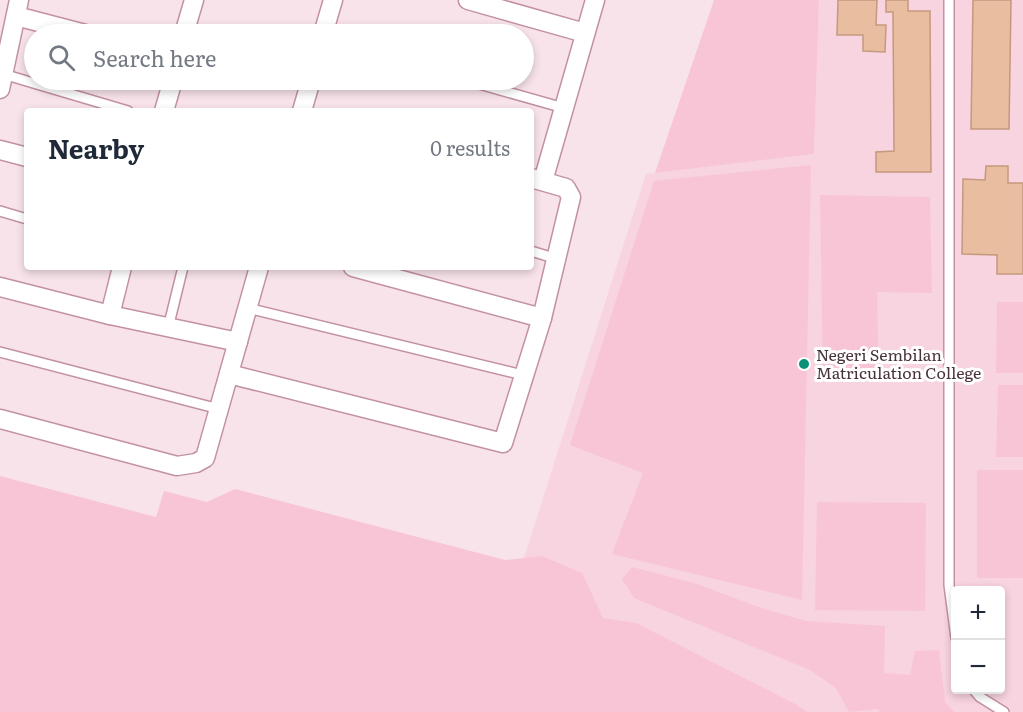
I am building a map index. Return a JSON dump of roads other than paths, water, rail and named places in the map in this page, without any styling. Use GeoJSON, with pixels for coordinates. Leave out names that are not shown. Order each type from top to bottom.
{"type":"FeatureCollection","features":[{"type":"Feature","properties":{"kind":"street"},"geometry":{"type":"LineString","coordinates":[[187,24],[194,0]]}},
{"type":"Feature","properties":{"kind":"street"},"geometry":{"type":"LineString","coordinates":[[326,24],[333,0]]}},
{"type":"Feature","properties":{"kind":"street"},"geometry":{"type":"LineString","coordinates":[[468,0],[585,33]]}},
{"type":"Feature","properties":{"kind":"street"},"geometry":{"type":"LineString","coordinates":[[229,374],[501,443],[504,440],[543,318],[571,197],[566,188],[537,179],[564,108],[595,0]]}},
{"type":"Feature","properties":{"kind":"street"},"geometry":{"type":"LineString","coordinates":[[2,82],[17,8],[59,24]]}},
{"type":"Feature","properties":{"kind":"street"},"geometry":{"type":"LineString","coordinates":[[165,108],[169,90]]}},
{"type":"Feature","properties":{"kind":"street"},"geometry":{"type":"LineString","coordinates":[[305,108],[309,90]]}},
{"type":"Feature","properties":{"kind":"street"},"geometry":{"type":"LineString","coordinates":[[0,150],[24,156]]}},
{"type":"Feature","properties":{"kind":"street"},"geometry":{"type":"LineString","coordinates":[[110,315],[121,270]]}},
{"type":"Feature","properties":{"kind":"street"},"geometry":{"type":"LineString","coordinates":[[0,419],[177,466],[206,458],[258,270]]}},
{"type":"Feature","properties":{"kind":"street"},"geometry":{"type":"LineString","coordinates":[[364,270],[543,318]]}},
{"type":"Feature","properties":{"kind":"street"},"geometry":{"type":"LineString","coordinates":[[0,287],[110,315],[238,342]]}},
{"type":"Feature","properties":{"kind":"lane"},"geometry":{"type":"LineString","coordinates":[[949,0],[949,585],[951,600]]}},
{"type":"Feature","properties":{"kind":"lane"},"geometry":{"type":"LineString","coordinates":[[2,82],[24,87]]}},
{"type":"Feature","properties":{"kind":"lane"},"geometry":{"type":"LineString","coordinates":[[37,90],[115,108]]}},
{"type":"Feature","properties":{"kind":"lane"},"geometry":{"type":"LineString","coordinates":[[500,90],[564,108]]}},
{"type":"Feature","properties":{"kind":"lane"},"geometry":{"type":"LineString","coordinates":[[0,211],[24,218]]}},
{"type":"Feature","properties":{"kind":"lane"},"geometry":{"type":"LineString","coordinates":[[534,252],[557,259]]}},
{"type":"Feature","properties":{"kind":"lane"},"geometry":{"type":"LineString","coordinates":[[168,328],[182,270]]}},
{"type":"Feature","properties":{"kind":"lane"},"geometry":{"type":"LineString","coordinates":[[247,308],[523,375]]}},
{"type":"Feature","properties":{"kind":"lane"},"geometry":{"type":"LineString","coordinates":[[0,352],[219,409]]}},
{"type":"Feature","properties":{"kind":"lane"},"geometry":{"type":"LineString","coordinates":[[977,694],[1004,712]]}},
{"type":"Feature","properties":{"kind":"place","name":"Negeri Sembilan Matriculation College"},"geometry":{"type":"Point","coordinates":[804,364]}}]}
